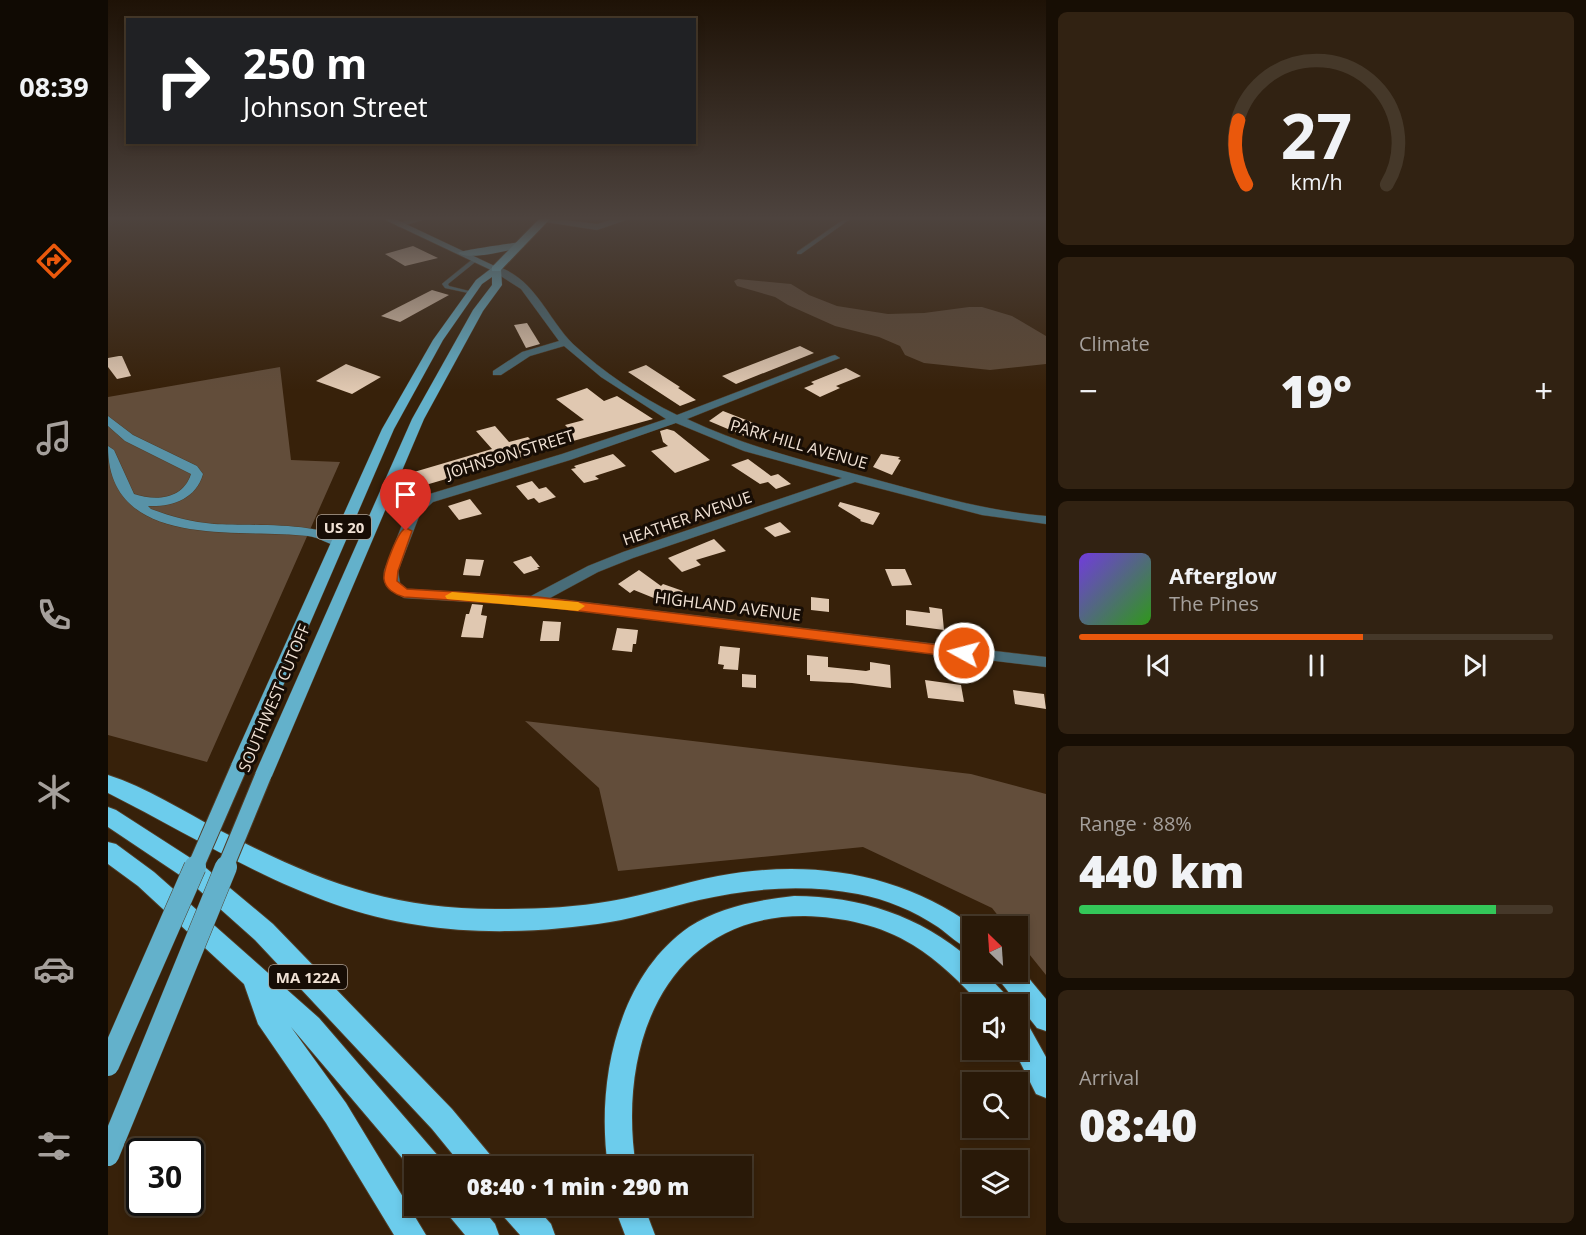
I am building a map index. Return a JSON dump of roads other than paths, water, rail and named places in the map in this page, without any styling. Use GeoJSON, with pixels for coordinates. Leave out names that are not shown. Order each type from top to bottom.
{"type":"FeatureCollection","features":[{"type":"Feature","properties":{"kind":"highway"},"geometry":{"type":"LineString","coordinates":[[108,783],[333,893],[383,908],[418,915],[512,921],[594,914],[734,883],[775,878],[831,879],[870,885],[914,903],[962,931]]}},
{"type":"Feature","properties":{"kind":"highway","name":"MA 122A"},"geometry":{"type":"LineString","coordinates":[[108,816],[198,875],[264,932],[442,1119],[473,1156]]}},
{"type":"Feature","properties":{"kind":"highway","name":"MA 122A"},"geometry":{"type":"LineString","coordinates":[[108,851],[146,879],[310,1027],[420,1156]]}},
{"type":"Feature","properties":{"kind":"highway"},"geometry":{"type":"LineString","coordinates":[[620,1156],[617,1136],[620,1076],[633,1029],[650,993],[670,962],[698,935],[742,914],[789,905],[826,905],[874,917],[919,936],[960,964],[988,994]]}},
{"type":"Feature","properties":{"kind":"highway"},"geometry":{"type":"LineString","coordinates":[[253,974],[267,1016],[336,1113],[411,1235]]}},
{"type":"Feature","properties":{"kind":"highway"},"geometry":{"type":"LineString","coordinates":[[1016,982],[1046,1019]]}},
{"type":"Feature","properties":{"kind":"highway"},"geometry":{"type":"LineString","coordinates":[[1028,1050],[1046,1084]]}},
{"type":"Feature","properties":{"kind":"highway"},"geometry":{"type":"LineString","coordinates":[[469,1216],[484,1235]]}},
{"type":"Feature","properties":{"kind":"highway"},"geometry":{"type":"LineString","coordinates":[[524,1216],[540,1235]]}},
{"type":"Feature","properties":{"kind":"highway"},"geometry":{"type":"LineString","coordinates":[[633,1216],[640,1235]]}},
{"type":"Feature","properties":{"kind":"main road","name":"SOUTHWEST CUTOFF"},"geometry":{"type":"LineString","coordinates":[[108,1065],[365,477],[413,382],[438,340],[479,282],[489,275]]}},
{"type":"Feature","properties":{"kind":"main road","name":"SOUTHWEST CUTOFF"},"geometry":{"type":"LineString","coordinates":[[108,1155],[263,776],[418,419],[478,310],[497,285],[496,275]]}},
{"type":"Feature","properties":{"kind":"main road"},"geometry":{"type":"LineString","coordinates":[[413,382],[437,382]]}},
{"type":"Feature","properties":{"kind":"main road"},"geometry":{"type":"LineString","coordinates":[[108,420],[129,438],[193,469],[197,474],[195,483],[188,491],[160,502],[136,500],[124,488]]}},
{"type":"Feature","properties":{"kind":"main road"},"geometry":{"type":"LineString","coordinates":[[108,450],[124,488],[133,501],[148,513],[179,523],[307,532],[338,542]]}},
{"type":"Feature","properties":{"kind":"street","name":"PARK HILL AVENUE"},"geometry":{"type":"LineString","coordinates":[[511,275],[533,296],[566,342],[606,375],[674,418],[741,445],[855,478],[988,512],[1046,520]]}},
{"type":"Feature","properties":{"kind":"street"},"geometry":{"type":"LineString","coordinates":[[497,373],[526,354],[566,342]]}},
{"type":"Feature","properties":{"kind":"street"},"geometry":{"type":"LineString","coordinates":[[674,418],[717,405],[835,358]]}},
{"type":"Feature","properties":{"kind":"street","name":"JOHNSON STREET"},"geometry":{"type":"LineString","coordinates":[[404,593],[395,588],[390,581],[391,571],[414,512],[428,499],[566,457],[674,418]]}},
{"type":"Feature","properties":{"kind":"street","name":"HEATHER AVENUE"},"geometry":{"type":"LineString","coordinates":[[533,601],[619,558],[855,478]]}},
{"type":"Feature","properties":{"kind":"street","name":"HIGHLAND AVENUE"},"geometry":{"type":"LineString","coordinates":[[404,593],[533,601],[1046,662]]}},
{"type":"Feature","properties":{"kind":"lane"},"geometry":{"type":"LineString","coordinates":[[457,275],[446,284],[447,287],[471,293]]}}]}
